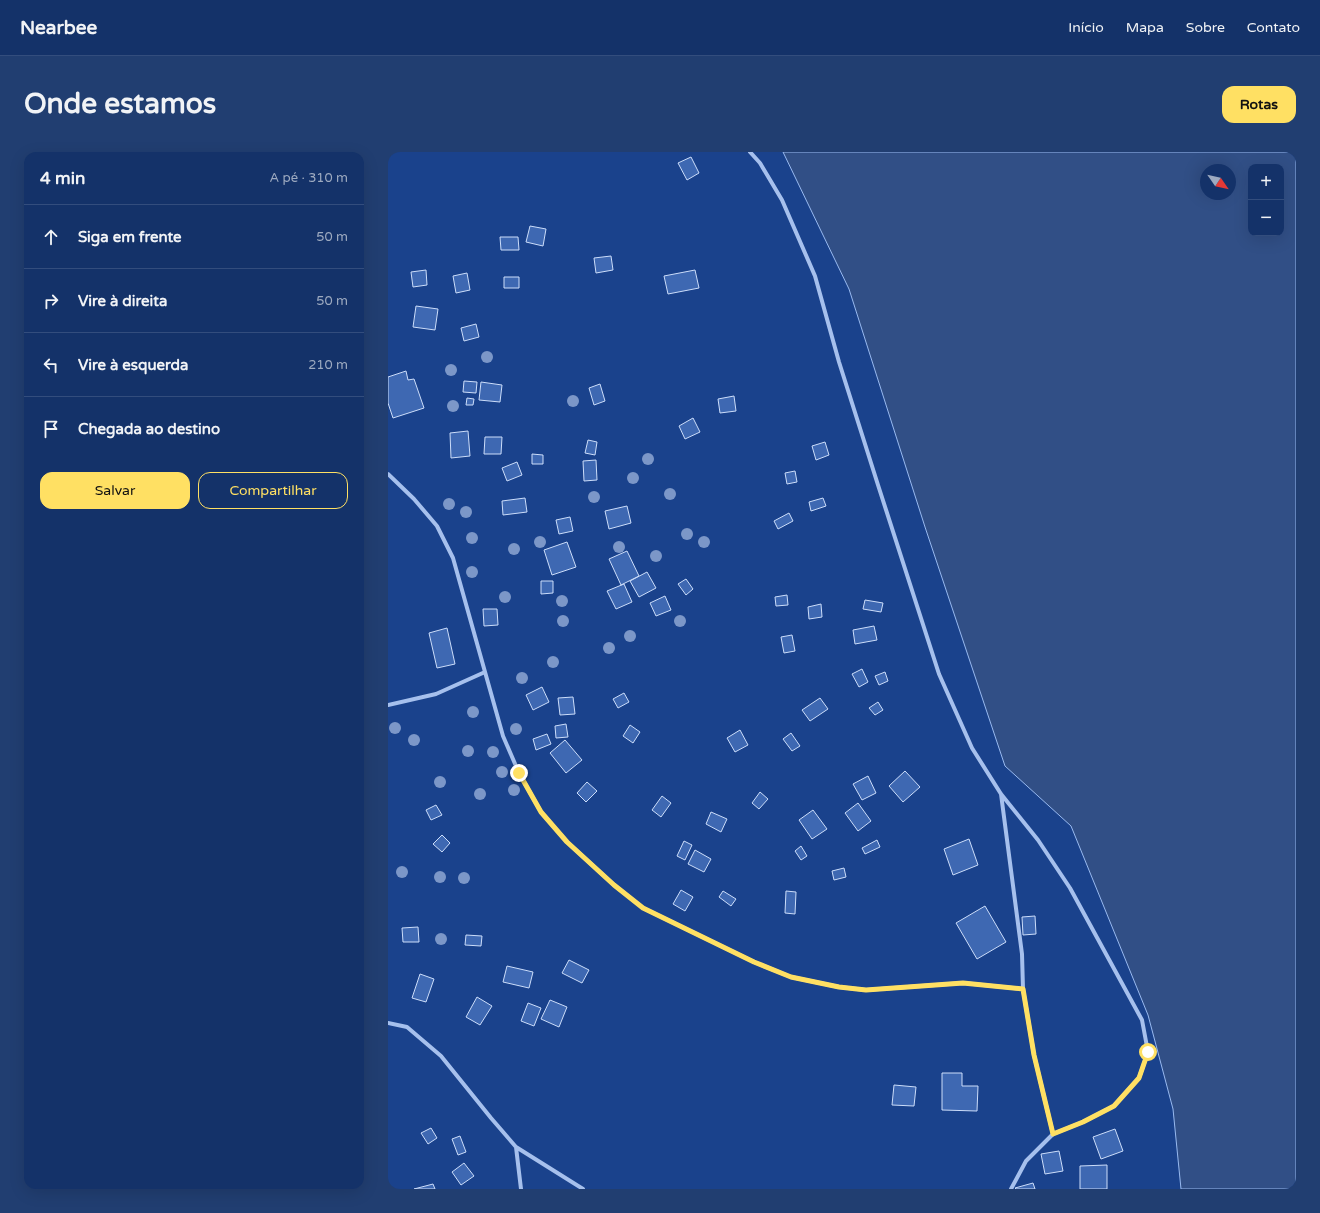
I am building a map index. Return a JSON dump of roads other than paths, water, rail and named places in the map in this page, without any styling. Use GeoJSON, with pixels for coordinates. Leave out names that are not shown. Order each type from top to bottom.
{"type":"FeatureCollection","features":[{"type":"Feature","properties":{"kind":"street"},"geometry":{"type":"LineString","coordinates":[[750,152],[760,163],[782,200],[815,276],[869,456],[939,674],[972,748],[1001,794],[1038,840],[1070,888],[1142,1020],[1148,1052],[1139,1078],[1114,1106],[1083,1122],[1053,1134],[1026,1161],[1011,1189]]}},
{"type":"Feature","properties":{"kind":"street"},"geometry":{"type":"LineString","coordinates":[[388,474],[414,499],[437,526],[453,558],[503,736],[519,773],[541,812],[567,842],[614,885],[643,908],[754,962],[798,979],[839,987],[866,990],[963,983],[1023,989]]}},
{"type":"Feature","properties":{"kind":"street"},"geometry":{"type":"LineString","coordinates":[[388,705],[436,694],[485,672]]}},
{"type":"Feature","properties":{"kind":"street"},"geometry":{"type":"LineString","coordinates":[[1001,794],[1022,954],[1023,989],[1034,1055],[1053,1134]]}},
{"type":"Feature","properties":{"kind":"street"},"geometry":{"type":"LineString","coordinates":[[388,1023],[407,1027],[441,1056],[516,1147],[583,1189]]}},
{"type":"Feature","properties":{"kind":"street"},"geometry":{"type":"LineString","coordinates":[[516,1147],[521,1189]]}},
{"type":"Feature","properties":{"kind":"water"},"geometry":{"type":"Polygon","coordinates":[[[783,152],[1296,152],[1296,1189],[1181,1189],[1173,1109],[1148,1015],[1071,826],[1005,766],[925,527],[849,289],[783,152]]]}}]}
